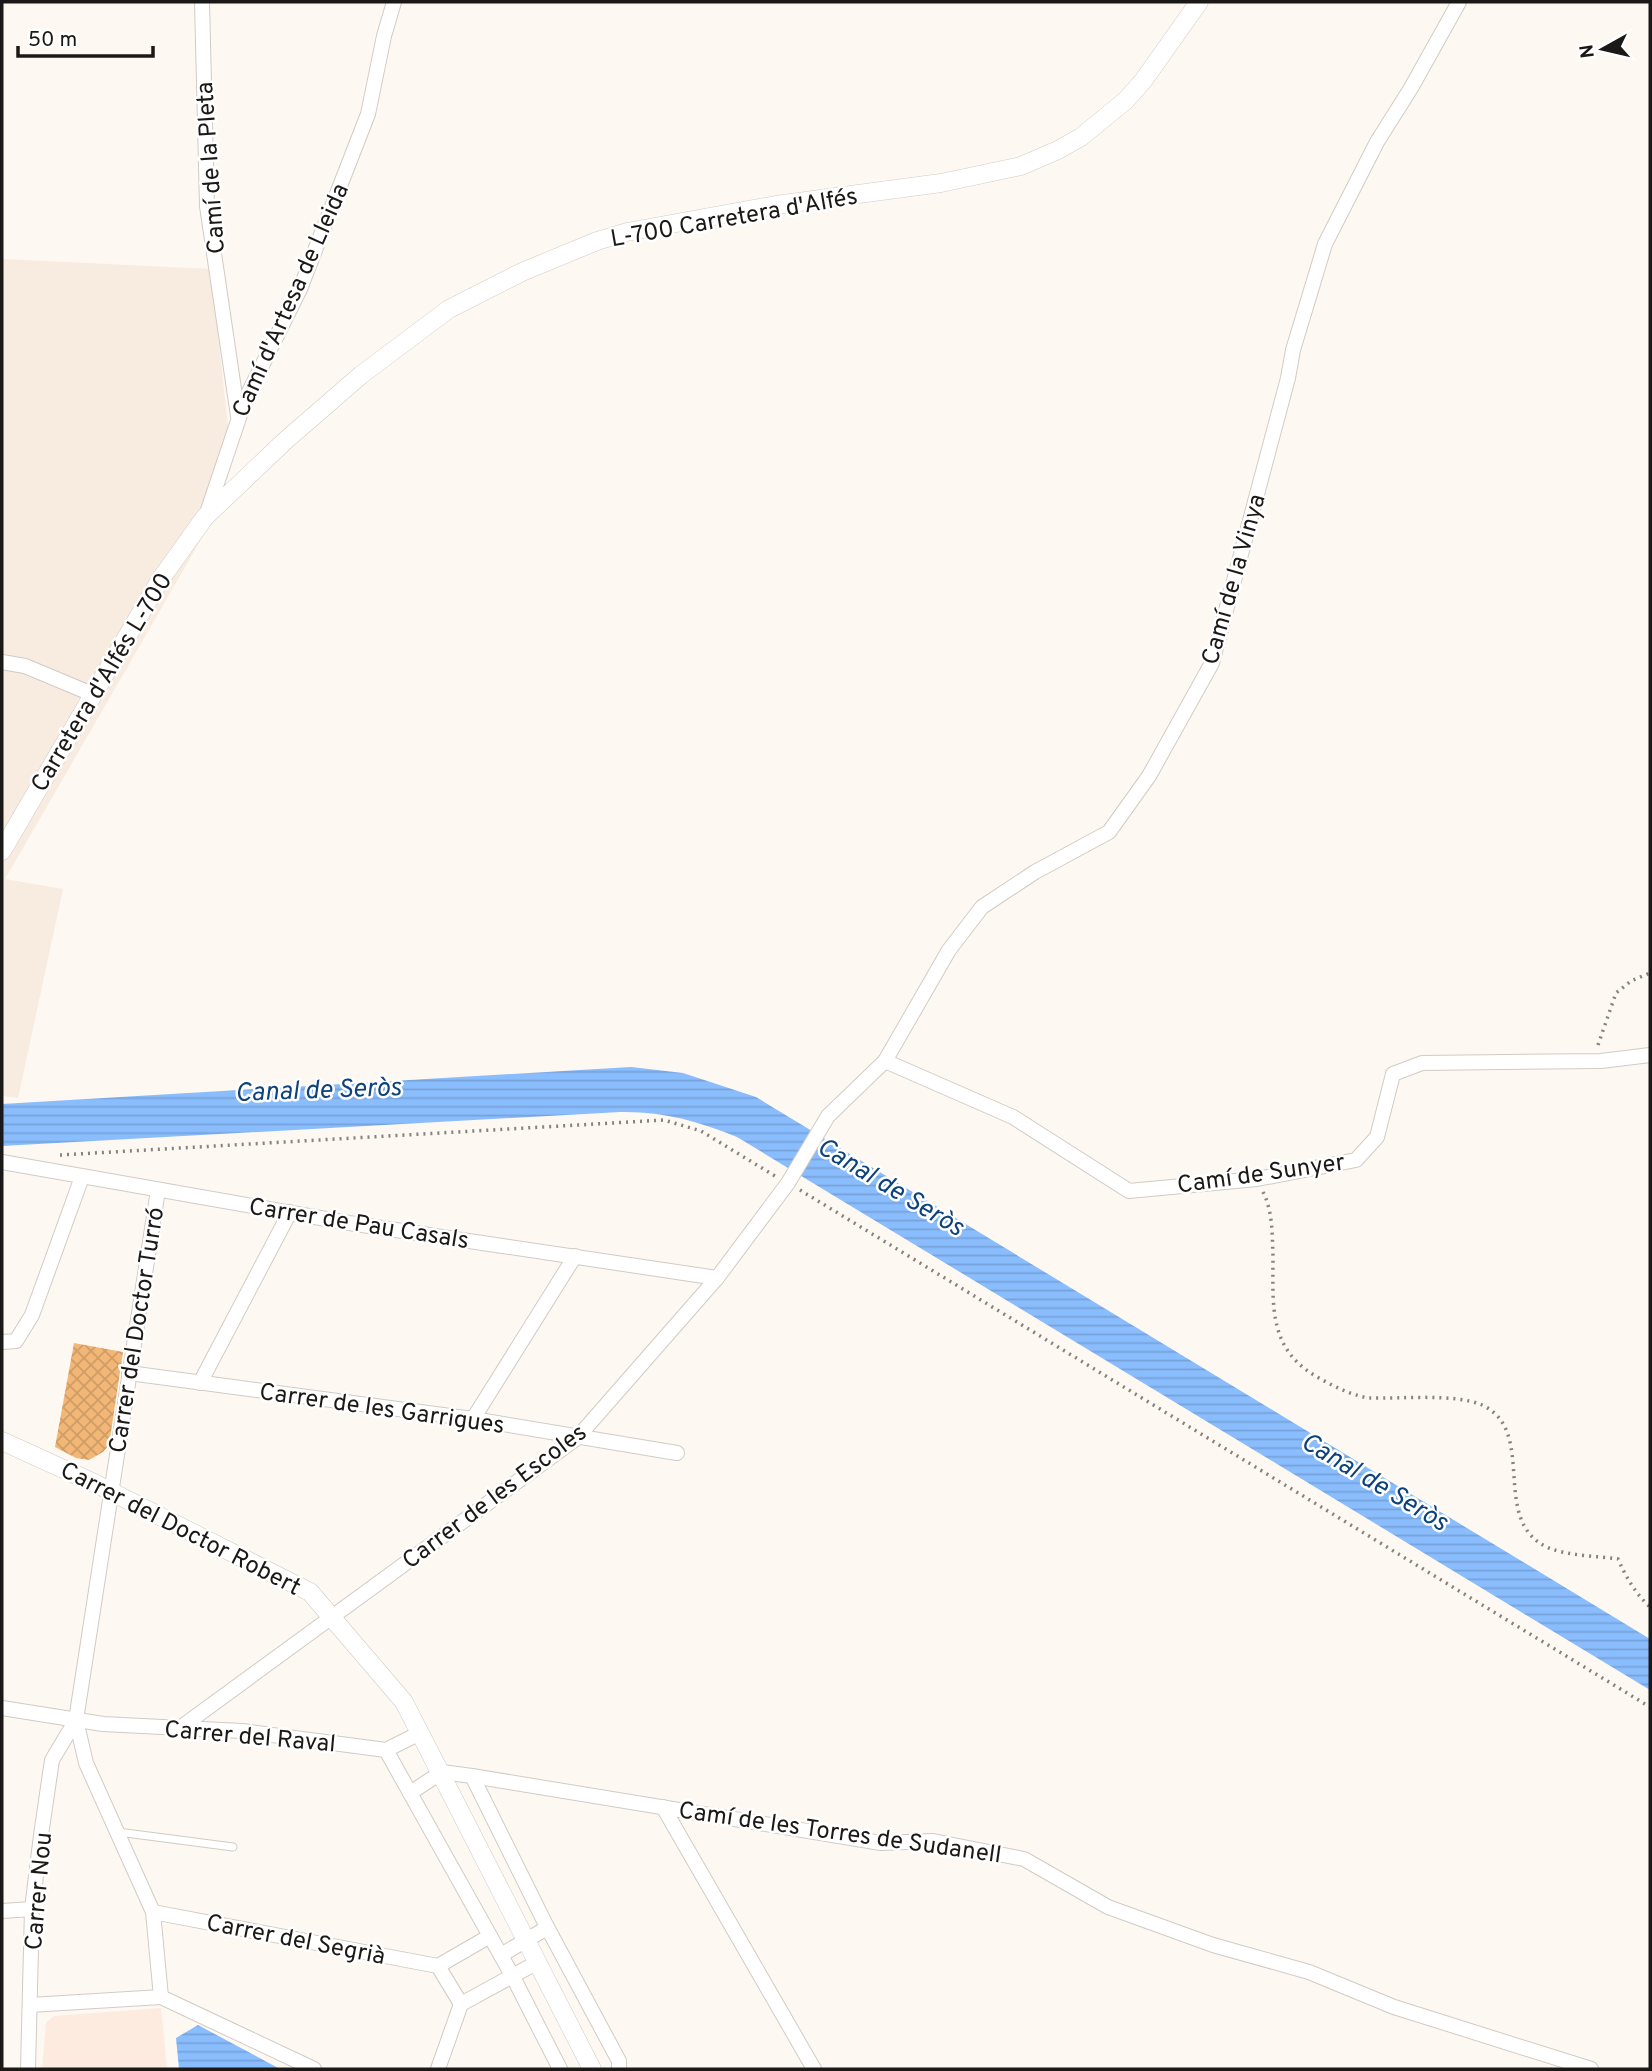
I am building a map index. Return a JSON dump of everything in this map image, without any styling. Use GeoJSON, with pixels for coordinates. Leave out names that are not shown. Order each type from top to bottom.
{"type":"FeatureCollection","features":[{"type":"Feature","properties":{"kind":"street","name":"Camí de la Pleta"},"geometry":{"type":"LineString","coordinates":[[202,2],[207,206],[239,417]]}},
{"type":"Feature","properties":{"kind":"street","name":"Camí d'Artesa de Lleida"},"geometry":{"type":"LineString","coordinates":[[205,517],[245,400],[300,289],[368,114],[394,2]]}},
{"type":"Feature","properties":{"kind":"street","name":"L-700 Carretera d'Alfés"},"geometry":{"type":"LineString","coordinates":[[205,517],[286,440],[361,376],[449,309],[485,289],[559,256],[627,232],[776,205],[941,183],[1021,166],[1058,150],[1101,124],[1143,81],[1199,2]]}},
{"type":"Feature","properties":{"kind":"street","name":"Camí de la Vinya"},"geometry":{"type":"LineString","coordinates":[[788,1183],[828,1116],[885,1061],[949,950],[982,907],[1035,872],[1109,832],[1149,776],[1212,663],[1282,403],[1293,350],[1325,244],[1377,142],[1459,2]]}},
{"type":"Feature","properties":{"kind":"street","name":"Carretera d'Alfés L-700"},"geometry":{"type":"LineString","coordinates":[[2,850],[160,580],[205,517]]}},
{"type":"Feature","properties":{"kind":"street"},"geometry":{"type":"LineString","coordinates":[[2,662],[25,666],[92,694]]}},
{"type":"Feature","properties":{"kind":"street","name":"Camí de Sunyer"},"geometry":{"type":"LineString","coordinates":[[885,1061],[1013,1116],[1129,1191],[1256,1179],[1356,1160],[1377,1137],[1392,1074],[1422,1063],[1593,1061],[1650,1055]]}},
{"type":"Feature","properties":{"kind":"street","name":"Carrer de Pau Casals"},"geometry":{"type":"LineString","coordinates":[[2,1162],[290,1212],[717,1278]]}},
{"type":"Feature","properties":{"kind":"street"},"geometry":{"type":"LineString","coordinates":[[2,1342],[16,1341],[32,1315],[82,1177]]}},
{"type":"Feature","properties":{"kind":"street","name":"Carrer de les Escoles"},"geometry":{"type":"LineString","coordinates":[[180,1728],[577,1438],[717,1278],[788,1183]]}},
{"type":"Feature","properties":{"kind":"street","name":"Carrer del Doctor Turró"},"geometry":{"type":"LineString","coordinates":[[76,1720],[158,1190]]}},
{"type":"Feature","properties":{"kind":"street"},"geometry":{"type":"LineString","coordinates":[[201,1383],[290,1212]]}},
{"type":"Feature","properties":{"kind":"street"},"geometry":{"type":"LineString","coordinates":[[473,1419],[575,1256]]}},
{"type":"Feature","properties":{"kind":"street","name":"Carrer de les Garrigues"},"geometry":{"type":"LineString","coordinates":[[129,1373],[473,1419],[677,1453]]}},
{"type":"Feature","properties":{"kind":"street","name":"Carrer del Doctor Robert"},"geometry":{"type":"LineString","coordinates":[[2,1441],[110,1491],[310,1592],[404,1702],[592,2069]]}},
{"type":"Feature","properties":{"kind":"street","name":"Carrer del Raval"},"geometry":{"type":"LineString","coordinates":[[2,1709],[76,1720],[242,1731],[386,1750]]}},
{"type":"Feature","properties":{"kind":"street"},"geometry":{"type":"LineString","coordinates":[[76,1720],[86,1763],[153,1912],[161,1997]]}},
{"type":"Feature","properties":{"kind":"street","name":"Carrer Nou"},"geometry":{"type":"LineString","coordinates":[[28,2069],[32,1909],[52,1760],[76,1720]]}},
{"type":"Feature","properties":{"kind":"street"},"geometry":{"type":"LineString","coordinates":[[420,1733],[386,1750],[501,1955],[560,2069]]}},
{"type":"Feature","properties":{"kind":"street"},"geometry":{"type":"LineString","coordinates":[[410,1793],[442,1772],[472,1776],[547,1928],[619,2061],[619,2069]]}},
{"type":"Feature","properties":{"kind":"street","name":"Camí de les Torres de Sudanell"},"geometry":{"type":"LineString","coordinates":[[472,1776],[881,1843],[933,1841],[1024,1859],[1108,1907],[1213,1945],[1309,1972],[1394,2007],[1591,2069]]}},
{"type":"Feature","properties":{"kind":"street"},"geometry":{"type":"LineString","coordinates":[[663,1807],[814,2069]]}},
{"type":"Feature","properties":{"kind":"street"},"geometry":{"type":"LineString","coordinates":[[2,1911],[32,1909]]}},
{"type":"Feature","properties":{"kind":"street","name":"Carrer del Segrià"},"geometry":{"type":"LineString","coordinates":[[153,1912],[438,1966]]}},
{"type":"Feature","properties":{"kind":"street"},"geometry":{"type":"LineString","coordinates":[[501,1955],[547,1928]]}},
{"type":"Feature","properties":{"kind":"street"},"geometry":{"type":"LineString","coordinates":[[461,2004],[438,1966],[490,1936]]}},
{"type":"Feature","properties":{"kind":"street"},"geometry":{"type":"LineString","coordinates":[[438,2069],[461,2004],[538,1962]]}},
{"type":"Feature","properties":{"kind":"street"},"geometry":{"type":"LineString","coordinates":[[30,2005],[161,1997],[314,2069]]}},
{"type":"Feature","properties":{"kind":"lane"},"geometry":{"type":"LineString","coordinates":[[117,1832],[233,1847]]}},
{"type":"Feature","properties":{"kind":"path"},"geometry":{"type":"LineString","coordinates":[[1593,1061],[1616,993],[1630,981],[1650,973]]}},
{"type":"Feature","properties":{"kind":"path"},"geometry":{"type":"LineString","coordinates":[[51,1155],[664,1119],[701,1130],[1650,1707]]}},
{"type":"Feature","properties":{"kind":"path"},"geometry":{"type":"LineString","coordinates":[[1256,1179],[1268,1203],[1272,1229],[1276,1326],[1287,1353],[1308,1372],[1356,1396],[1468,1401],[1493,1412],[1503,1423],[1510,1442],[1517,1510],[1529,1532],[1549,1548],[1618,1559],[1639,1597],[1650,1607]]}},
{"type":"Feature","properties":{"kind":"shaded area"},"geometry":{"type":"Polygon","coordinates":[[[2,259],[211,269],[228,427],[207,529],[5,879],[63,889],[18,1098],[2,1096],[2,259]]]}},
{"type":"Feature","properties":{"kind":"shaded area"},"geometry":{"type":"Polygon","coordinates":[[[161,2008],[167,2069],[42,2069],[46,2023],[54,2016],[161,2008]]]}},
{"type":"Feature","properties":{"kind":"water","name":"Canal de Seròs"},"geometry":{"type":"Polygon","coordinates":[[[631,1067],[683,1073],[756,1097],[1650,1639],[1650,1690],[737,1137],[708,1126],[665,1115],[620,1112],[2,1146],[2,1104],[631,1067]]]}},
{"type":"Feature","properties":{"kind":"water"},"geometry":{"type":"Polygon","coordinates":[[[198,2025],[280,2069],[179,2069],[176,2038],[198,2025]]]}},
{"type":"Feature","properties":{"kind":"building"},"geometry":{"type":"Polygon","coordinates":[[[74,1343],[123,1352],[109,1445],[89,1460],[76,1458],[55,1447],[74,1343]]]}}]}
